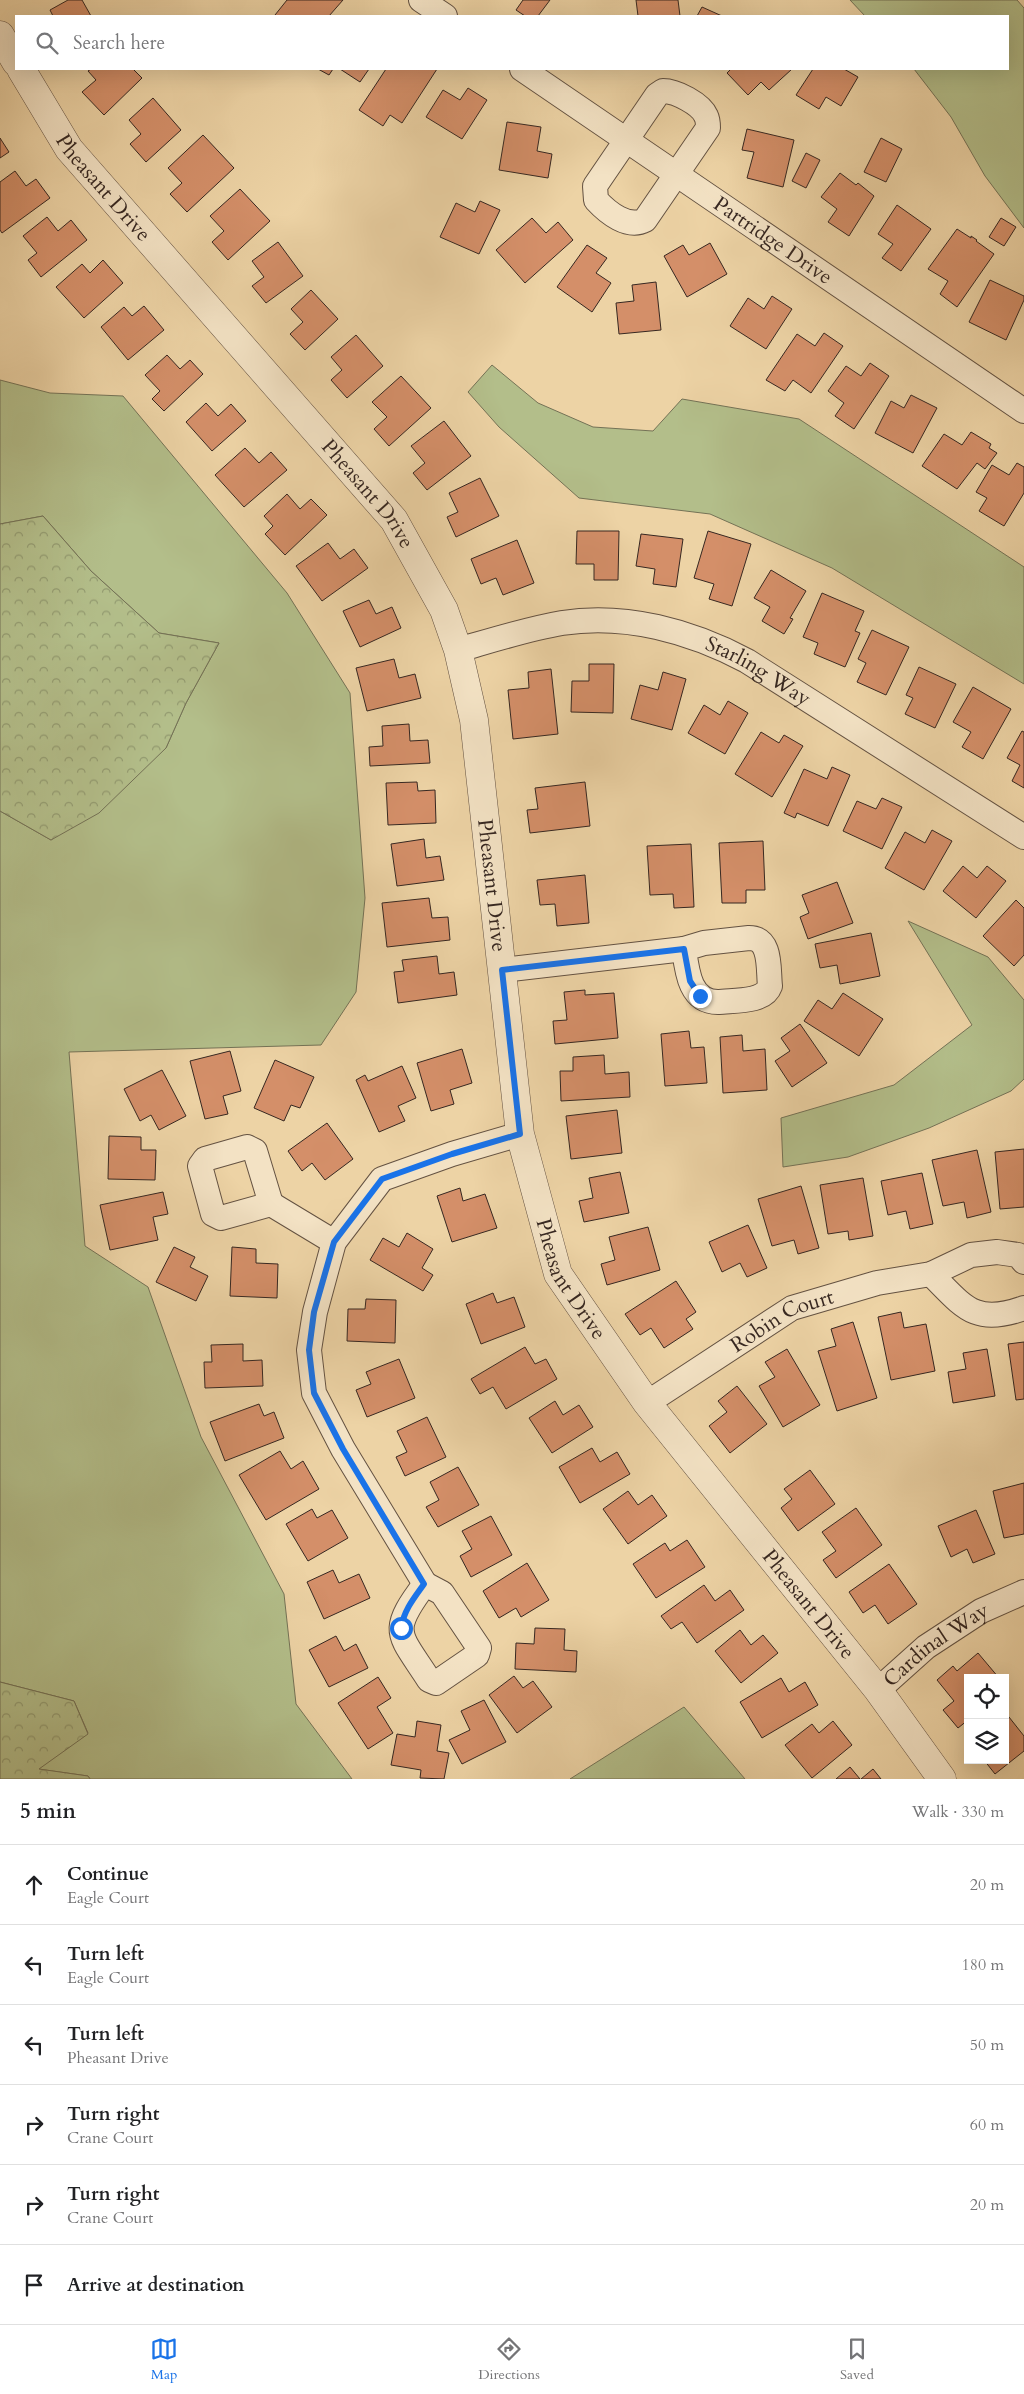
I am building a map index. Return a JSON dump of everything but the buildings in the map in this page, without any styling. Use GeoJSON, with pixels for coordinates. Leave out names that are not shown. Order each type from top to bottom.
{"type":"FeatureCollection","features":[{"type":"Feature","properties":{"kind":"street"},"geometry":{"type":"LineString","coordinates":[[421,0],[443,15]]}},
{"type":"Feature","properties":{"kind":"street"},"geometry":{"type":"LineString","coordinates":[[0,35],[15,60]]}},
{"type":"Feature","properties":{"kind":"street","name":"Pheasant Drive"},"geometry":{"type":"LineString","coordinates":[[21,70],[69,149],[394,520],[434,590],[444,610],[458,650],[474,720],[520,1134],[558,1274],[647,1403],[878,1690],[942,1779]]}},
{"type":"Feature","properties":{"kind":"street","name":"Partridge Drive"},"geometry":{"type":"LineString","coordinates":[[523,70],[1024,411]]}},
{"type":"Feature","properties":{"kind":"street"},"geometry":{"type":"LineString","coordinates":[[663,91],[677,93],[701,109],[706,115],[708,128],[678,174],[645,220],[633,224],[626,222],[600,205],[594,194],[595,186],[626,139],[658,95],[663,91]]}},
{"type":"Feature","properties":{"kind":"street","name":"Starling Way"},"geometry":{"type":"LineString","coordinates":[[458,650],[538,628],[590,621],[640,624],[709,642],[747,661],[1024,837]]}},
{"type":"Feature","properties":{"kind":"street"},"geometry":{"type":"LineString","coordinates":[[502,970],[684,949]]}},
{"type":"Feature","properties":{"kind":"street"},"geometry":{"type":"LineString","coordinates":[[424,1584],[343,1449],[314,1393],[309,1350],[314,1312],[334,1242],[382,1179],[452,1154],[520,1134]]}},
{"type":"Feature","properties":{"kind":"street"},"geometry":{"type":"LineString","coordinates":[[271,1204],[334,1242]]}},
{"type":"Feature","properties":{"kind":"street","name":"Robin Court"},"geometry":{"type":"LineString","coordinates":[[647,1403],[792,1308],[876,1283],[931,1274],[970,1255],[997,1252],[1018,1255],[1024,1262]]}},
{"type":"Feature","properties":{"kind":"street"},"geometry":{"type":"LineString","coordinates":[[931,1274],[964,1308],[988,1316],[1005,1315],[1024,1308]]}},
{"type":"Feature","properties":{"kind":"street","name":"Cardinal Way"},"geometry":{"type":"LineString","coordinates":[[878,1690],[926,1647],[981,1611],[1024,1592]]}},
{"type":"Feature","properties":{"kind":"green space"},"geometry":{"type":"Polygon","coordinates":[[[850,0],[1017,0],[1024,8],[1024,228],[985,176],[951,117],[915,70],[1009,70],[1009,15],[864,15],[850,0]]]}},
{"type":"Feature","properties":{"kind":"green space"},"geometry":{"type":"Polygon","coordinates":[[[492,365],[538,403],[593,427],[653,431],[682,399],[799,419],[1024,567],[1024,684],[832,568],[710,514],[579,498],[499,427],[468,392],[492,365]]]}},
{"type":"Feature","properties":{"kind":"green space"},"geometry":{"type":"Polygon","coordinates":[[[0,380],[50,393],[123,396],[287,593],[350,693],[365,898],[356,992],[321,1045],[69,1052],[85,1246],[148,1287],[201,1437],[284,1594],[296,1704],[352,1779],[90,1779],[88,1776],[38,1769],[88,1733],[74,1701],[0,1682],[0,811],[51,840],[166,748],[186,703],[219,643],[159,633],[91,571],[43,516],[0,524],[0,380]]]}},
{"type":"Feature","properties":{"kind":"green space"},"geometry":{"type":"Polygon","coordinates":[[[43,516],[91,571],[159,633],[219,643],[186,703],[166,748],[99,813],[51,840],[0,811],[0,524],[43,516]]]}},
{"type":"Feature","properties":{"kind":"green space"},"geometry":{"type":"Polygon","coordinates":[[[908,921],[988,957],[1024,1000],[1024,1079],[1011,1091],[929,1128],[848,1157],[783,1167],[781,1118],[894,1085],[972,1025],[908,921]]]}},
{"type":"Feature","properties":{"kind":"green space"},"geometry":{"type":"Polygon","coordinates":[[[0,1682],[74,1701],[88,1734],[39,1769],[88,1776],[90,1779],[0,1779],[0,1682]]]}},
{"type":"Feature","properties":{"kind":"green space"},"geometry":{"type":"Polygon","coordinates":[[[684,1707],[745,1779],[570,1779],[684,1707]]]}},
{"type":"Feature","properties":{"kind":"route"},"geometry":{"type":"LineString","coordinates":[[401,1628],[403,1616],[408,1606],[424,1584],[343,1449],[314,1393],[309,1350],[314,1312],[334,1242],[382,1179],[452,1154],[520,1134],[502,970],[684,949],[686,968],[690,981],[695,992],[700,996]]}}]}
